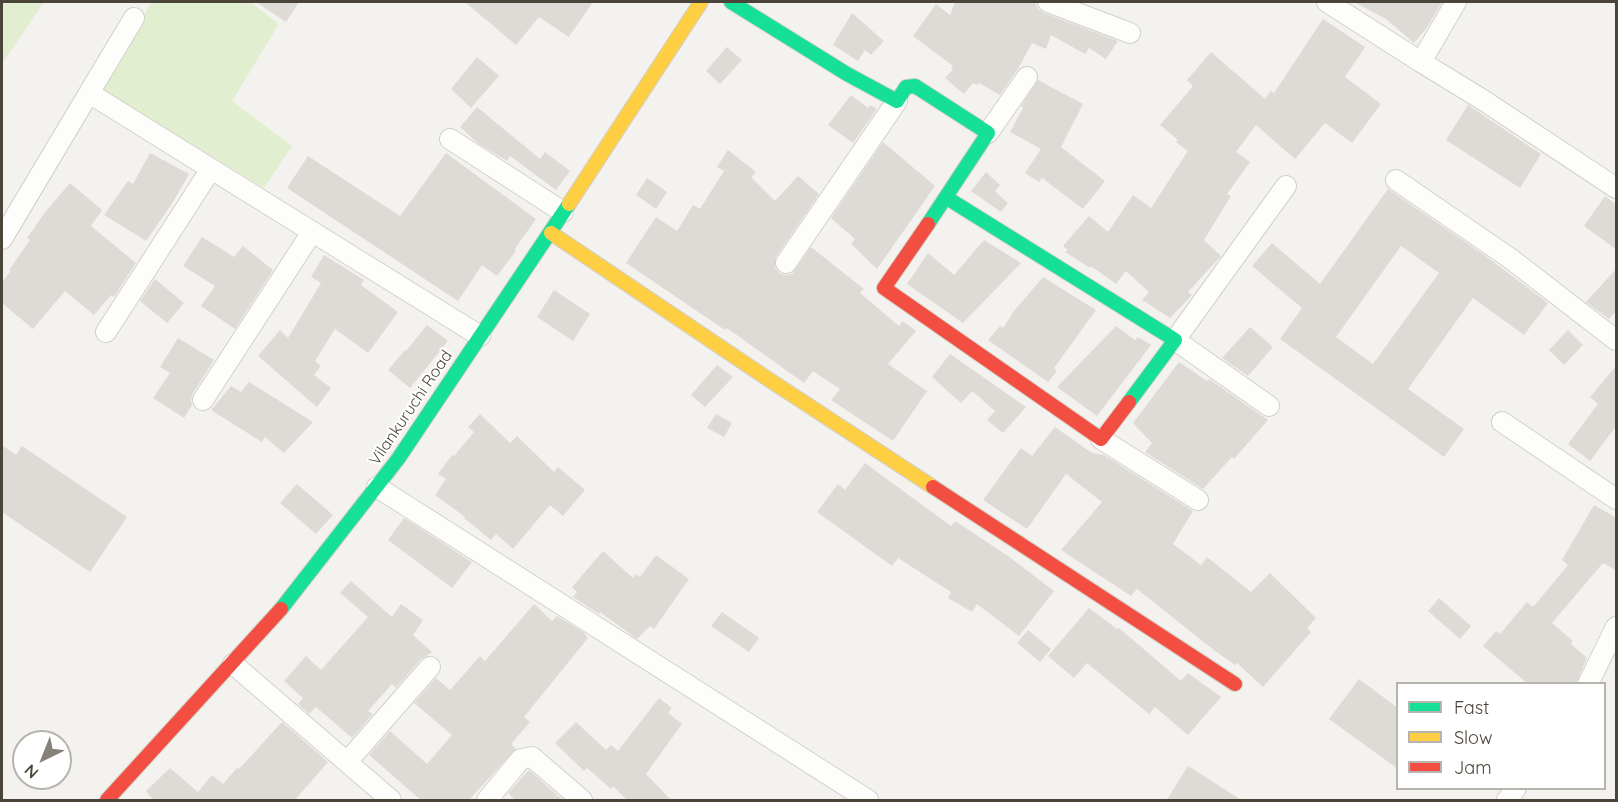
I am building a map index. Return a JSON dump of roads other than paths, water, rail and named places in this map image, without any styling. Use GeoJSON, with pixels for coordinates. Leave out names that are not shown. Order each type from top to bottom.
{"type":"FeatureCollection","features":[{"type":"Feature","properties":{"kind":"street","name":"Vilankuruchi Road"},"geometry":{"type":"LineString","coordinates":[[107,801],[283,607],[398,459],[701,2]]}},
{"type":"Feature","properties":{"kind":"street"},"geometry":{"type":"LineString","coordinates":[[731,2],[847,74],[897,101]]}},
{"type":"Feature","properties":{"kind":"street"},"geometry":{"type":"LineString","coordinates":[[1048,2],[1130,33]]}},
{"type":"Feature","properties":{"kind":"street"},"geometry":{"type":"LineString","coordinates":[[1327,2],[1617,188]]}},
{"type":"Feature","properties":{"kind":"street"},"geometry":{"type":"LineString","coordinates":[[1421,62],[1456,2]]}},
{"type":"Feature","properties":{"kind":"street"},"geometry":{"type":"LineString","coordinates":[[2,239],[134,18]]}},
{"type":"Feature","properties":{"kind":"street"},"geometry":{"type":"LineString","coordinates":[[1027,77],[988,133],[948,198],[884,288],[1101,439],[1198,500]]}},
{"type":"Feature","properties":{"kind":"street"},"geometry":{"type":"LineString","coordinates":[[786,263],[906,87],[915,86],[988,133]]}},
{"type":"Feature","properties":{"kind":"street"},"geometry":{"type":"LineString","coordinates":[[89,93],[480,336]]}},
{"type":"Feature","properties":{"kind":"street"},"geometry":{"type":"LineString","coordinates":[[450,139],[563,212]]}},
{"type":"Feature","properties":{"kind":"street"},"geometry":{"type":"LineString","coordinates":[[106,332],[211,169]]}},
{"type":"Feature","properties":{"kind":"street"},"geometry":{"type":"LineString","coordinates":[[1396,180],[1511,259],[1617,340]]}},
{"type":"Feature","properties":{"kind":"street"},"geometry":{"type":"LineString","coordinates":[[1101,439],[1286,186]]}},
{"type":"Feature","properties":{"kind":"street"},"geometry":{"type":"LineString","coordinates":[[948,198],[1175,340],[1269,406]]}},
{"type":"Feature","properties":{"kind":"street"},"geometry":{"type":"LineString","coordinates":[[203,400],[312,232]]}},
{"type":"Feature","properties":{"kind":"street"},"geometry":{"type":"LineString","coordinates":[[550,233],[777,386],[1235,684]]}},
{"type":"Feature","properties":{"kind":"street"},"geometry":{"type":"LineString","coordinates":[[1502,422],[1617,500]]}},
{"type":"Feature","properties":{"kind":"street"},"geometry":{"type":"LineString","coordinates":[[376,487],[868,801]]}},
{"type":"Feature","properties":{"kind":"street"},"geometry":{"type":"LineString","coordinates":[[1589,682],[1611,653],[1617,627]]}},
{"type":"Feature","properties":{"kind":"street"},"geometry":{"type":"LineString","coordinates":[[233,664],[392,801]]}},
{"type":"Feature","properties":{"kind":"street"},"geometry":{"type":"LineString","coordinates":[[347,762],[430,667]]}},
{"type":"Feature","properties":{"kind":"street"},"geometry":{"type":"LineString","coordinates":[[487,801],[521,759],[532,757],[582,801]]}}]}
